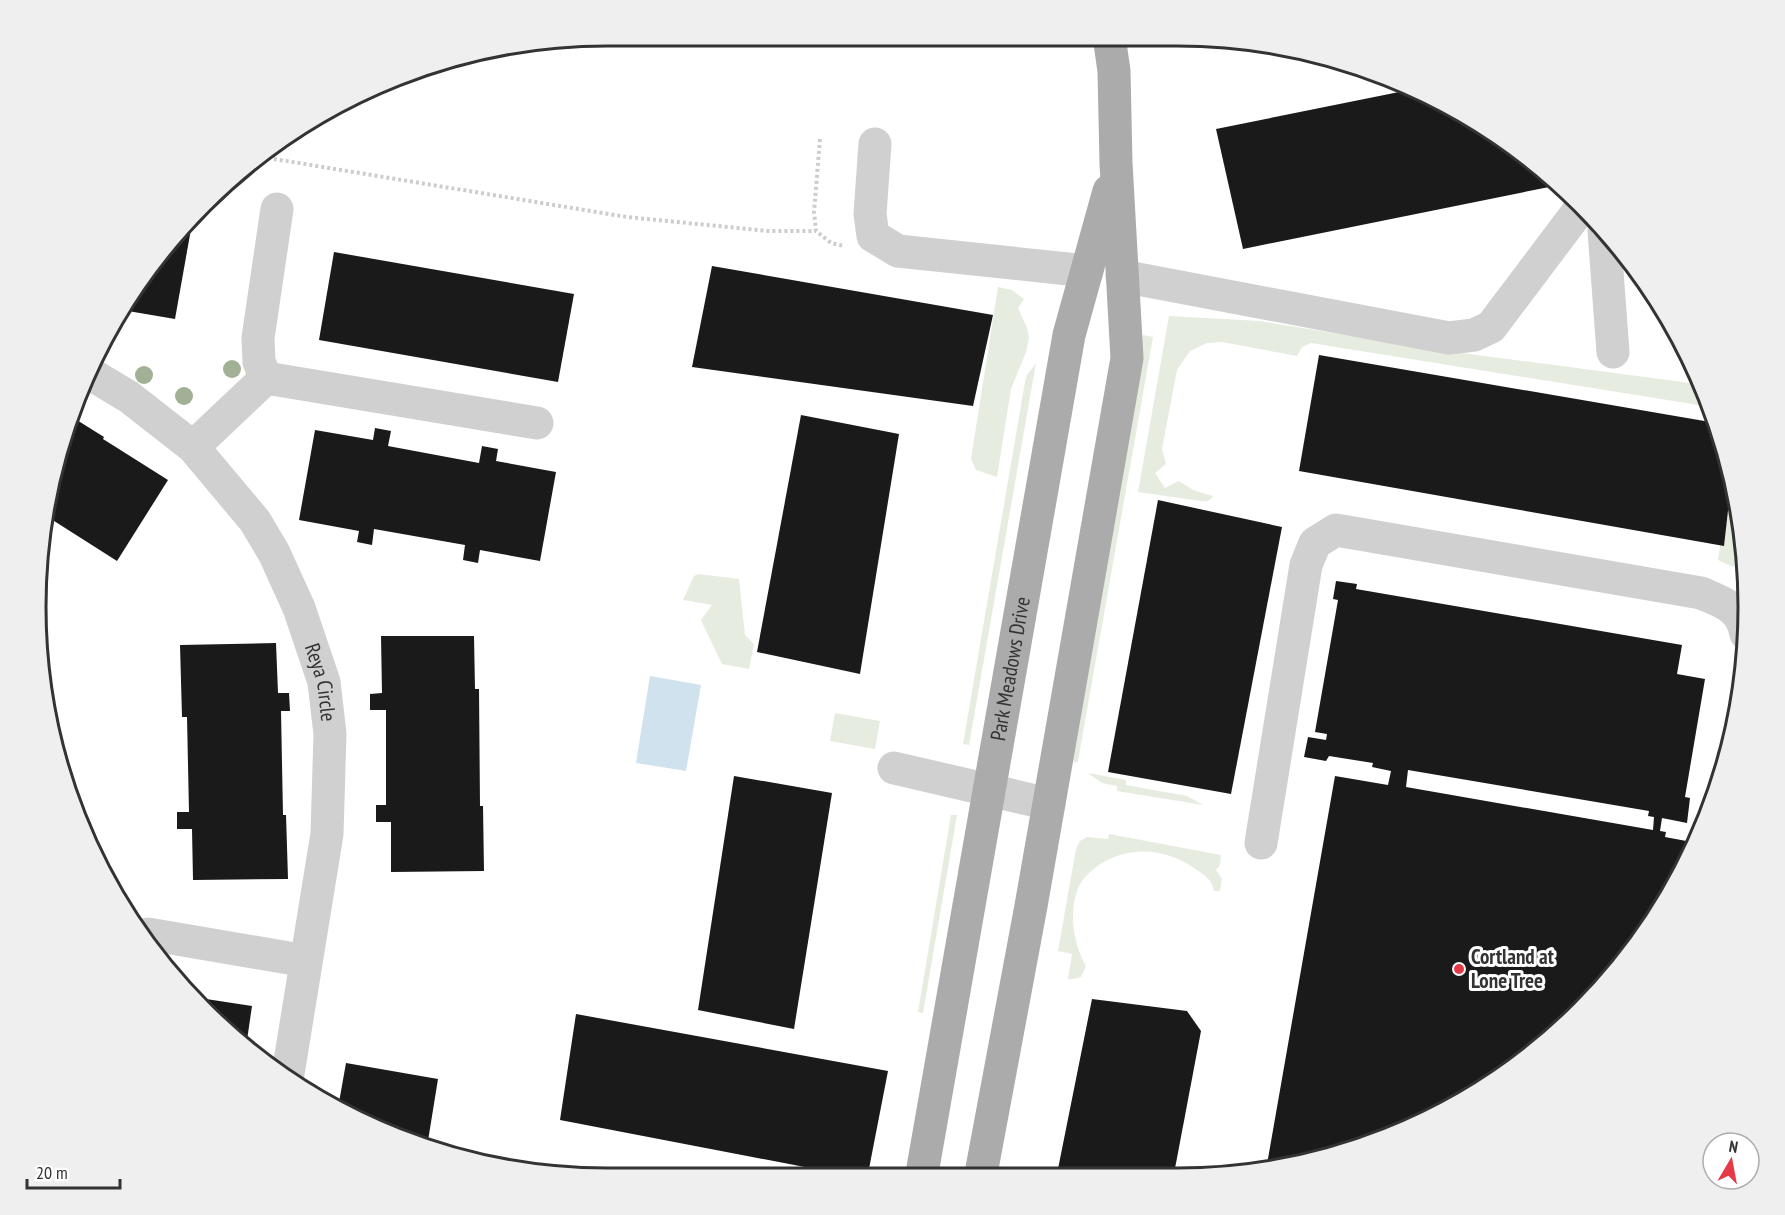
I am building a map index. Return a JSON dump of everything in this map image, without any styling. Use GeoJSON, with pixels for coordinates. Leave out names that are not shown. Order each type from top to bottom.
{"type":"FeatureCollection","features":[{"type":"Feature","properties":{"kind":"main road","name":"Park Meadows Drive"},"geometry":{"type":"LineString","coordinates":[[982,1168],[1127,358],[1116,163],[1114,71],[1110,46]]}},
{"type":"Feature","properties":{"kind":"main road","name":"Park Meadows Drive"},"geometry":{"type":"LineString","coordinates":[[923,1168],[1069,335],[1116,163]]}},
{"type":"Feature","properties":{"kind":"lane"},"geometry":{"type":"LineString","coordinates":[[875,144],[870,214],[873,236],[883,243],[898,251],[1087,271]]}},
{"type":"Feature","properties":{"kind":"lane"},"geometry":{"type":"LineString","coordinates":[[266,378],[259,362],[258,338],[276,209]]}},
{"type":"Feature","properties":{"kind":"lane"},"geometry":{"type":"LineString","coordinates":[[1122,276],[1449,338],[1474,335],[1491,327],[1577,214]]}},
{"type":"Feature","properties":{"kind":"lane"},"geometry":{"type":"LineString","coordinates":[[1605,245],[1613,351]]}},
{"type":"Feature","properties":{"kind":"lane","name":"Reya Circle"},"geometry":{"type":"LineString","coordinates":[[96,377],[129,397],[193,447],[255,521],[274,553],[299,608],[324,682],[330,734],[327,834],[289,1069]]}},
{"type":"Feature","properties":{"kind":"lane"},"geometry":{"type":"LineString","coordinates":[[266,378],[537,423]]}},
{"type":"Feature","properties":{"kind":"lane"},"geometry":{"type":"LineString","coordinates":[[193,447],[266,378]]}},
{"type":"Feature","properties":{"kind":"lane"},"geometry":{"type":"LineString","coordinates":[[1261,843],[1306,565],[1315,543],[1336,530],[1701,592],[1732,606],[1738,614]]}},
{"type":"Feature","properties":{"kind":"lane"},"geometry":{"type":"LineString","coordinates":[[894,768],[1049,804]]}},
{"type":"Feature","properties":{"kind":"lane"},"geometry":{"type":"LineString","coordinates":[[152,935],[306,961]]}},
{"type":"Feature","properties":{"kind":"path"},"geometry":{"type":"LineString","coordinates":[[816,231],[814,212],[820,139]]}},
{"type":"Feature","properties":{"kind":"path"},"geometry":{"type":"LineString","coordinates":[[271,159],[627,217],[768,231],[816,231],[831,243],[847,246],[883,243]]}},
{"type":"Feature","properties":{"kind":"shaded area"},"geometry":{"type":"Polygon","coordinates":[[[998,287],[1012,290],[1024,299],[1018,308],[1029,338],[1026,352],[1011,389],[997,477],[976,470],[971,459],[998,287]]]}},
{"type":"Feature","properties":{"kind":"shaded area"},"geometry":{"type":"Polygon","coordinates":[[[1169,316],[1260,321],[1432,349],[1690,383],[1690,379],[1701,405],[1311,343],[1302,347],[1297,356],[1222,342],[1207,343],[1190,351],[1177,370],[1162,449],[1166,464],[1155,473],[1165,488],[1179,481],[1193,490],[1213,496],[1208,501],[1201,501],[1138,492],[1169,316]]]}},
{"type":"Feature","properties":{"kind":"shaded area"},"geometry":{"type":"Polygon","coordinates":[[[1143,335],[1153,337],[1078,761],[1075,763],[1071,757],[1072,749],[1143,335]]]}},
{"type":"Feature","properties":{"kind":"shaded area"},"geometry":{"type":"Polygon","coordinates":[[[1036,363],[969,745],[963,744],[1025,382],[1036,363]]]}},
{"type":"Feature","properties":{"kind":"shaded area"},"geometry":{"type":"Polygon","coordinates":[[[1728,496],[1736,562],[1733,567],[1718,560],[1728,496]]]}},
{"type":"Feature","properties":{"kind":"shaded area"},"geometry":{"type":"Polygon","coordinates":[[[699,574],[739,579],[745,635],[754,644],[749,669],[722,664],[701,620],[712,605],[683,600],[694,576],[699,574]]]}},
{"type":"Feature","properties":{"kind":"shaded area"},"geometry":{"type":"Polygon","coordinates":[[[835,713],[880,721],[875,749],[830,741],[835,713]]]}},
{"type":"Feature","properties":{"kind":"shaded area"},"geometry":{"type":"Polygon","coordinates":[[[1088,773],[1126,780],[1126,785],[1187,796],[1203,805],[1117,791],[1117,786],[1102,783],[1088,773]]]}},
{"type":"Feature","properties":{"kind":"shaded area"},"geometry":{"type":"Polygon","coordinates":[[[951,815],[957,815],[923,1013],[918,1012],[951,815]]]}},
{"type":"Feature","properties":{"kind":"shaded area"},"geometry":{"type":"Polygon","coordinates":[[[1109,834],[1221,855],[1220,865],[1216,870],[1222,879],[1220,891],[1214,891],[1208,879],[1197,870],[1162,854],[1138,852],[1114,857],[1102,863],[1083,879],[1076,895],[1073,916],[1075,937],[1086,966],[1081,977],[1068,979],[1072,954],[1058,951],[1076,849],[1080,841],[1087,837],[1108,839],[1109,834]]]}},
{"type":"Feature","properties":{"kind":"water"},"geometry":{"type":"Polygon","coordinates":[[[650,676],[701,685],[686,771],[636,763],[650,676]]]}},
{"type":"Feature","properties":{"kind":"building"},"geometry":{"type":"Polygon","coordinates":[[[1399,92],[1426,104],[1489,141],[1519,162],[1548,187],[1243,249],[1216,129],[1399,92]]]}},
{"type":"Feature","properties":{"kind":"building"},"geometry":{"type":"Polygon","coordinates":[[[190,233],[175,319],[131,312],[162,266],[190,233]]]}},
{"type":"Feature","properties":{"kind":"building"},"geometry":{"type":"Polygon","coordinates":[[[334,252],[574,294],[558,382],[319,340],[334,252]]]}},
{"type":"Feature","properties":{"kind":"building"},"geometry":{"type":"Polygon","coordinates":[[[712,266],[993,315],[973,406],[692,367],[712,266]]]}},
{"type":"Feature","properties":{"kind":"building"},"geometry":{"type":"Polygon","coordinates":[[[1319,355],[1707,421],[1729,503],[1724,546],[1299,471],[1319,355]]]}},
{"type":"Feature","properties":{"kind":"building"},"geometry":{"type":"Polygon","coordinates":[[[801,415],[899,434],[860,674],[757,652],[801,415]]]}},
{"type":"Feature","properties":{"kind":"building"},"geometry":{"type":"Polygon","coordinates":[[[78,421],[168,480],[117,561],[53,520],[66,462],[78,421]]]}},
{"type":"Feature","properties":{"kind":"building"},"geometry":{"type":"Polygon","coordinates":[[[375,428],[391,431],[388,446],[479,463],[482,446],[498,449],[496,461],[556,472],[540,561],[480,550],[478,563],[463,560],[465,545],[374,529],[372,545],[357,542],[359,531],[299,520],[315,430],[373,440],[375,428]]]}},
{"type":"Feature","properties":{"kind":"building"},"geometry":{"type":"Polygon","coordinates":[[[1158,500],[1282,527],[1231,794],[1108,772],[1158,500]]]}},
{"type":"Feature","properties":{"kind":"building","name":"Cortland at Lone Tree"},"geometry":{"type":"Polygon","coordinates":[[[1336,581],[1357,584],[1356,589],[1682,645],[1677,674],[1705,679],[1685,797],[1690,798],[1687,823],[1662,818],[1660,831],[1666,832],[1665,837],[1688,841],[1663,888],[1623,949],[1574,1004],[1519,1053],[1458,1093],[1392,1126],[1323,1149],[1268,1161],[1335,776],[1388,785],[1391,771],[1372,767],[1373,763],[1329,756],[1326,761],[1304,757],[1308,737],[1326,740],[1327,734],[1315,732],[1338,600],[1333,599],[1336,581]],[[1408,770],[1406,787],[1653,830],[1654,817],[1648,816],[1649,811],[1408,770]]]}},
{"type":"Feature","properties":{"kind":"building"},"geometry":{"type":"Polygon","coordinates":[[[381,636],[474,636],[475,689],[479,689],[480,806],[483,806],[484,871],[391,872],[391,822],[376,822],[376,805],[386,805],[386,710],[370,710],[370,694],[382,693],[381,636]]]}},
{"type":"Feature","properties":{"kind":"building"},"geometry":{"type":"Polygon","coordinates":[[[276,643],[278,693],[289,693],[290,711],[281,711],[283,815],[286,815],[288,879],[193,880],[192,829],[177,829],[177,812],[189,812],[187,717],[182,717],[180,645],[276,643]]]}},
{"type":"Feature","properties":{"kind":"building"},"geometry":{"type":"Polygon","coordinates":[[[734,776],[832,793],[794,1029],[698,1010],[734,776]]]}},
{"type":"Feature","properties":{"kind":"building"},"geometry":{"type":"Polygon","coordinates":[[[206,999],[252,1006],[247,1037],[206,999]]]}},
{"type":"Feature","properties":{"kind":"building"},"geometry":{"type":"Polygon","coordinates":[[[1092,999],[1187,1011],[1201,1031],[1175,1168],[1058,1168],[1092,999]]]}},
{"type":"Feature","properties":{"kind":"building"},"geometry":{"type":"Polygon","coordinates":[[[576,1014],[888,1071],[869,1168],[810,1168],[560,1120],[576,1014]]]}},
{"type":"Feature","properties":{"kind":"building"},"geometry":{"type":"Polygon","coordinates":[[[346,1063],[438,1079],[428,1139],[359,1111],[339,1100],[346,1063]]]}},
{"type":"Feature","properties":{"kind":"place","name":"Cortland at Lone Tree"},"geometry":{"type":"Point","coordinates":[1459,969]}}]}
